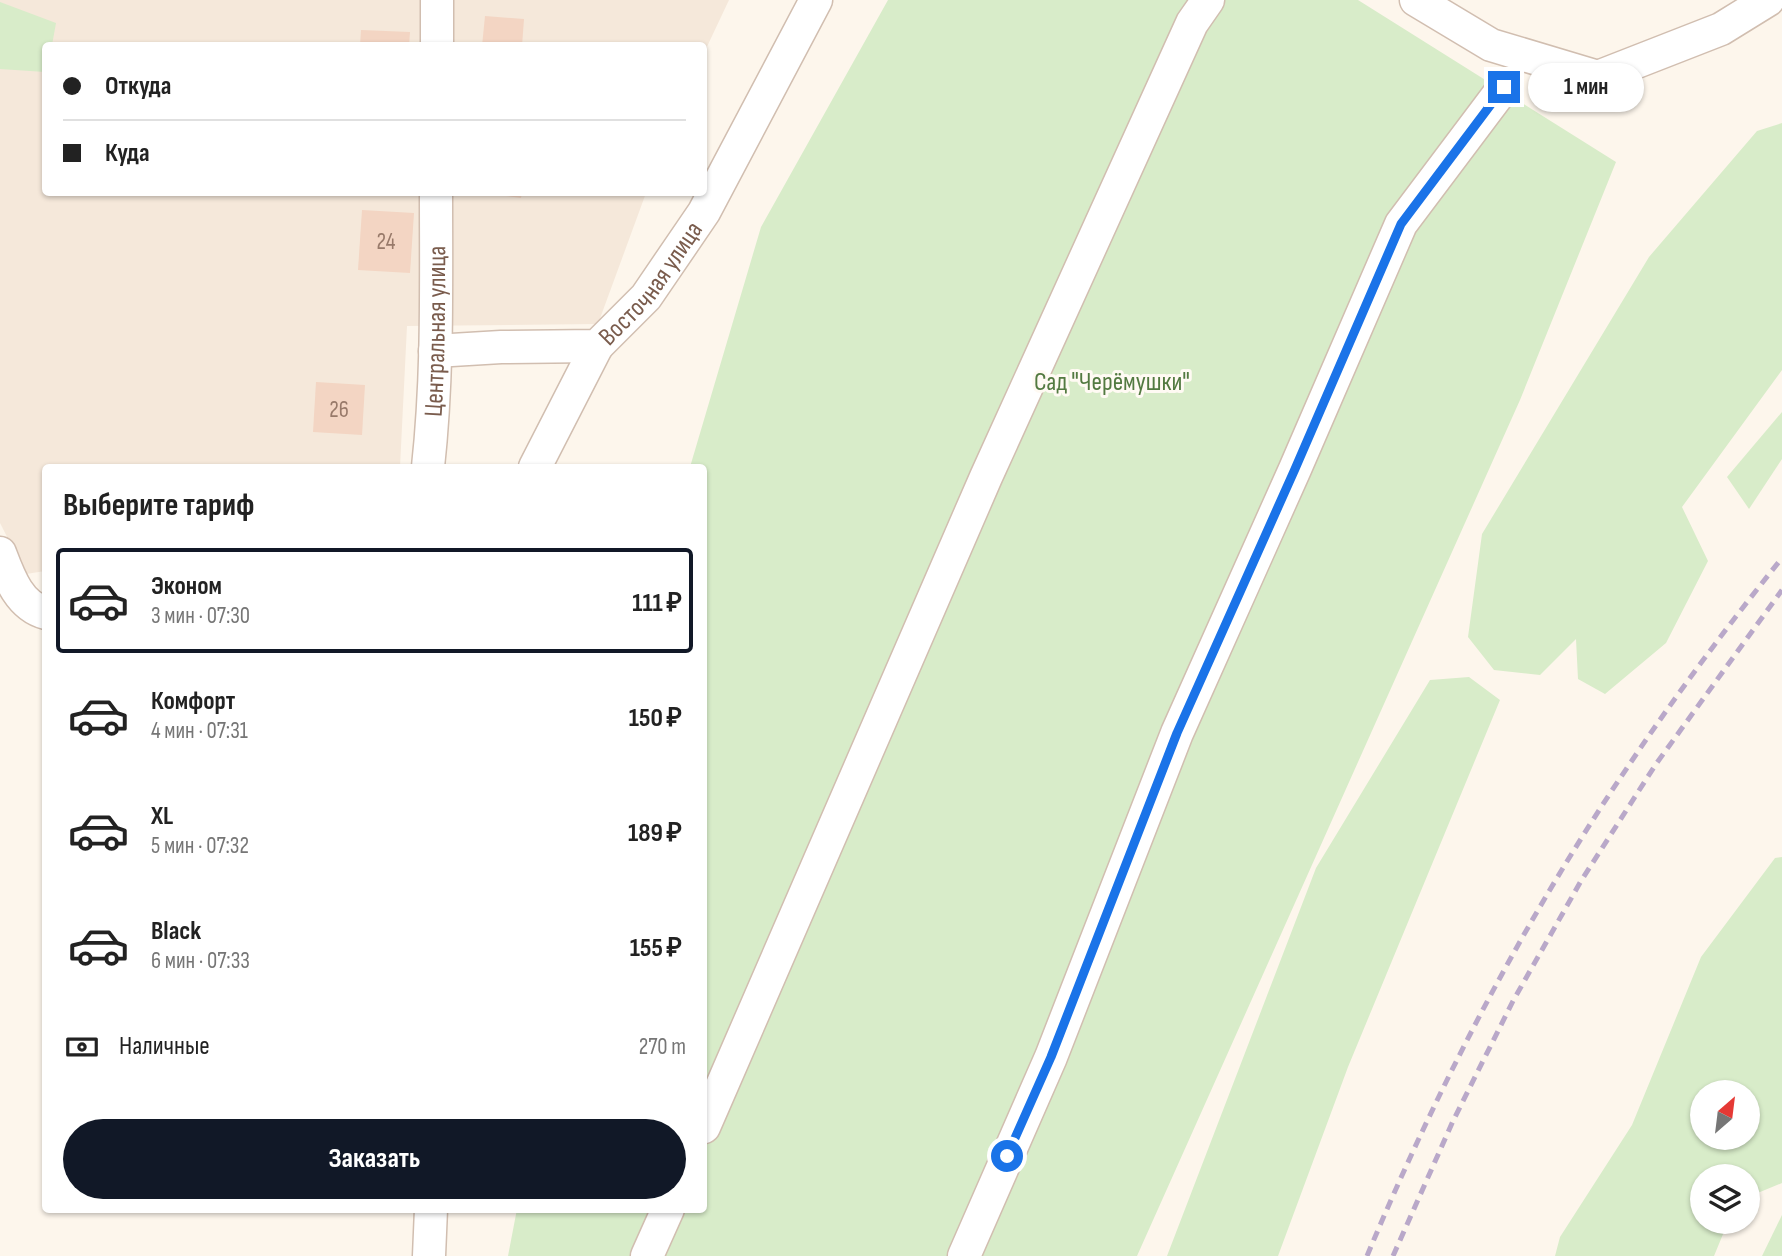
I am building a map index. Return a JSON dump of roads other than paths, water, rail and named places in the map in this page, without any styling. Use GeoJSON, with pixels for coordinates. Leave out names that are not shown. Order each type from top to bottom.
{"type":"FeatureCollection","features":[{"type":"Feature","properties":{"kind":"street"},"geometry":{"type":"LineString","coordinates":[[437,0],[437,42]]}},
{"type":"Feature","properties":{"kind":"street","name":"Восточная улица"},"geometry":{"type":"LineString","coordinates":[[435,351],[597,346],[646,297],[704,212],[816,0]]}},
{"type":"Feature","properties":{"kind":"street"},"geometry":{"type":"LineString","coordinates":[[707,1120],[992,464],[1192,23],[1208,0]]}},
{"type":"Feature","properties":{"kind":"street"},"geometry":{"type":"LineString","coordinates":[[1416,0],[1491,45],[1598,77],[1721,29],[1768,0]]}},
{"type":"Feature","properties":{"kind":"street"},"geometry":{"type":"LineString","coordinates":[[964,1256],[1051,1057],[1177,733],[1301,457],[1401,224],[1504,87]]}},
{"type":"Feature","properties":{"kind":"street","name":"Центральная улица"},"geometry":{"type":"LineString","coordinates":[[428,464],[435,351],[436,196]]}},
{"type":"Feature","properties":{"kind":"street"},"geometry":{"type":"LineString","coordinates":[[537,464],[597,346]]}},
{"type":"Feature","properties":{"kind":"street"},"geometry":{"type":"LineString","coordinates":[[4,564],[21,597],[42,612]]}},
{"type":"Feature","properties":{"kind":"street"},"geometry":{"type":"LineString","coordinates":[[429,1256],[431,1213]]}},
{"type":"Feature","properties":{"kind":"street"},"geometry":{"type":"LineString","coordinates":[[647,1256],[666,1213]]}},
{"type":"Feature","properties":{"kind":"railway"},"geometry":{"type":"LineString","coordinates":[[1367,1256],[1454,1065],[1556,880],[1667,710],[1782,558]]}},
{"type":"Feature","properties":{"kind":"railway"},"geometry":{"type":"LineString","coordinates":[[1393,1256],[1453,1121],[1513,1001],[1581,881],[1656,764],[1782,590]]}},
{"type":"Feature","properties":{"kind":"park label","name":"Сад \"Черёмушки\""},"geometry":{"type":"Point","coordinates":[1112,381]}}]}
